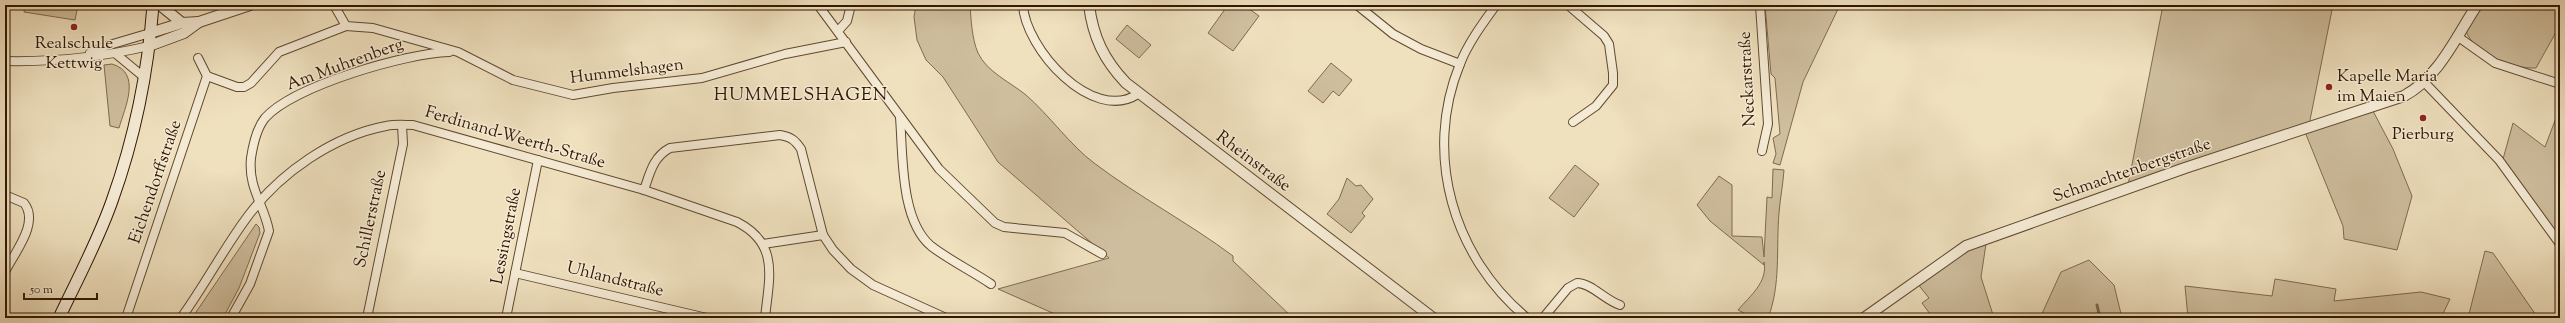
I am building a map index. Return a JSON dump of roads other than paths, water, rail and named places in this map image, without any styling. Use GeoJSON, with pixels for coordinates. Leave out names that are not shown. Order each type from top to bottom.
{"type":"FeatureCollection","features":[{"type":"Feature","properties":{"kind":"main road"},"geometry":{"type":"LineString","coordinates":[[59,318],[112,203],[137,124],[145,78],[153,5]]}},
{"type":"Feature","properties":{"kind":"street"},"geometry":{"type":"LineString","coordinates":[[160,5],[182,23]]}},
{"type":"Feature","properties":{"kind":"street"},"geometry":{"type":"LineString","coordinates":[[85,56],[106,46],[182,23],[199,22],[250,5]]}},
{"type":"Feature","properties":{"kind":"street"},"geometry":{"type":"LineString","coordinates":[[334,5],[346,26]]}},
{"type":"Feature","properties":{"kind":"street"},"geometry":{"type":"LineString","coordinates":[[818,5],[939,169],[995,223],[1004,227],[1065,233],[1102,254]]}},
{"type":"Feature","properties":{"kind":"street"},"geometry":{"type":"LineString","coordinates":[[838,31],[847,21],[851,5]]}},
{"type":"Feature","properties":{"kind":"street"},"geometry":{"type":"LineString","coordinates":[[1023,5],[1028,30],[1040,51],[1054,69],[1068,81],[1092,94],[1119,101],[1131,99],[1138,94]]}},
{"type":"Feature","properties":{"kind":"street","name":"Rheinstraße"},"geometry":{"type":"LineString","coordinates":[[1089,5],[1094,32],[1103,55],[1113,69],[1138,94],[1433,318]]}},
{"type":"Feature","properties":{"kind":"street"},"geometry":{"type":"LineString","coordinates":[[1357,5],[1393,34],[1421,49],[1460,64]]}},
{"type":"Feature","properties":{"kind":"street"},"geometry":{"type":"LineString","coordinates":[[1496,5],[1460,64],[1450,98],[1445,130],[1445,166],[1453,210],[1462,235],[1484,272],[1503,295],[1527,318]]}},
{"type":"Feature","properties":{"kind":"street"},"geometry":{"type":"LineString","coordinates":[[1568,5],[1604,36],[1609,44],[1613,73],[1613,85],[1596,106],[1573,122]]}},
{"type":"Feature","properties":{"kind":"street","name":"Neckarstraße"},"geometry":{"type":"LineString","coordinates":[[1760,5],[1768,124],[1762,151]]}},
{"type":"Feature","properties":{"kind":"street"},"geometry":{"type":"LineString","coordinates":[[2477,5],[2424,83],[2499,160],[2560,244]]}},
{"type":"Feature","properties":{"kind":"street"},"geometry":{"type":"LineString","coordinates":[[5,61],[56,61],[85,56],[116,54],[149,46],[184,33],[199,22]]}},
{"type":"Feature","properties":{"kind":"street","name":"Hummelshagen"},"geometry":{"type":"LineString","coordinates":[[208,76],[237,87],[244,87],[279,52],[346,26],[373,28],[458,52],[512,80],[545,90],[573,96],[613,88],[702,78],[785,54],[846,42]]}},
{"type":"Feature","properties":{"kind":"street"},"geometry":{"type":"LineString","coordinates":[[2457,36],[2496,63],[2560,84]]}},
{"type":"Feature","properties":{"kind":"street","name":"Am Muhrenberg"},"geometry":{"type":"LineString","coordinates":[[231,318],[250,284],[269,231],[252,187],[251,159],[255,140],[265,119],[284,103],[307,90],[389,62],[436,52],[458,52]]}},
{"type":"Feature","properties":{"kind":"street"},"geometry":{"type":"LineString","coordinates":[[116,54],[145,78]]}},
{"type":"Feature","properties":{"kind":"street"},"geometry":{"type":"LineString","coordinates":[[198,58],[208,76]]}},
{"type":"Feature","properties":{"kind":"street","name":"Eichendorffstraße"},"geometry":{"type":"LineString","coordinates":[[126,318],[208,76]]}},
{"type":"Feature","properties":{"kind":"street","name":"Schmachtenbergstraße"},"geometry":{"type":"LineString","coordinates":[[1864,318],[1966,246],[2185,168],[2397,98],[2424,83]]}},
{"type":"Feature","properties":{"kind":"street"},"geometry":{"type":"LineString","coordinates":[[900,116],[908,201],[919,230],[931,246],[991,284]]}},
{"type":"Feature","properties":{"kind":"street","name":"Ferdinand-Weerth-Straße"},"geometry":{"type":"LineString","coordinates":[[181,318],[258,203],[315,155],[341,140],[374,129],[402,125],[433,129],[644,190],[737,222],[750,228],[763,244],[770,264],[765,318]]}},
{"type":"Feature","properties":{"kind":"street","name":"Schillerstraße"},"geometry":{"type":"LineString","coordinates":[[366,318],[403,144],[402,125]]}},
{"type":"Feature","properties":{"kind":"street"},"geometry":{"type":"LineString","coordinates":[[644,190],[656,159],[661,153],[670,148],[780,135],[789,137],[801,149],[823,235],[833,250],[850,269],[873,285],[946,318]]}},
{"type":"Feature","properties":{"kind":"street","name":"Lessingstraße"},"geometry":{"type":"LineString","coordinates":[[506,318],[538,160]]}},
{"type":"Feature","properties":{"kind":"street"},"geometry":{"type":"LineString","coordinates":[[5,195],[24,203],[28,210],[30,221],[5,272]]}},
{"type":"Feature","properties":{"kind":"street"},"geometry":{"type":"LineString","coordinates":[[763,244],[823,235]]}},
{"type":"Feature","properties":{"kind":"street","name":"Uhlandstraße"},"geometry":{"type":"LineString","coordinates":[[515,273],[707,318]]}},
{"type":"Feature","properties":{"kind":"street"},"geometry":{"type":"LineString","coordinates":[[1543,318],[1568,288],[1577,283],[1588,285],[1603,297],[1620,305]]}},
{"type":"Feature","properties":{"kind":"waterway"},"geometry":{"type":"LineString","coordinates":[[2097,305],[2100,318]]}},
{"type":"Feature","properties":{"kind":"place","name":"Realschule Kettwig"},"geometry":{"type":"Point","coordinates":[74,27]}},
{"type":"Feature","properties":{"kind":"place","name":"Kapelle Maria im Maien"},"geometry":{"type":"Point","coordinates":[2329,87]}},
{"type":"Feature","properties":{"kind":"place","name":"Pierburg"},"geometry":{"type":"Point","coordinates":[2423,118]}},
{"type":"Feature","properties":{"kind":"district","name":"HUMMELSHAGEN"},"geometry":{"type":"Point","coordinates":[801,96]}}]}
